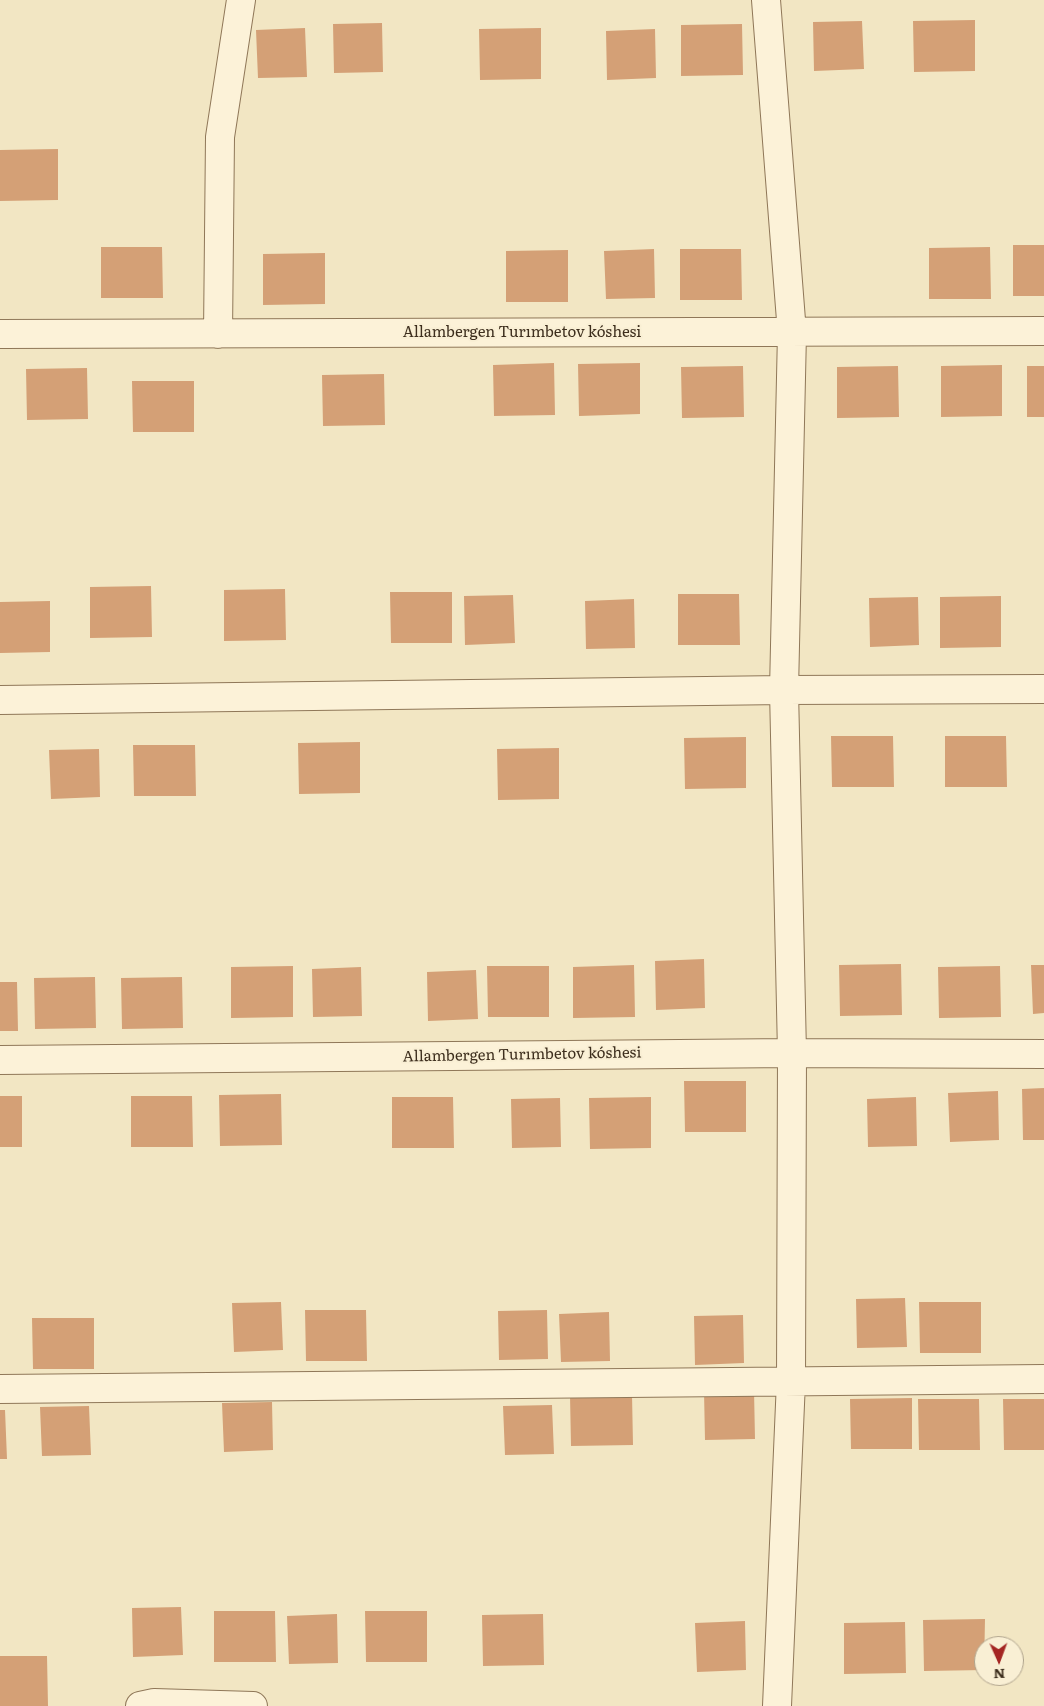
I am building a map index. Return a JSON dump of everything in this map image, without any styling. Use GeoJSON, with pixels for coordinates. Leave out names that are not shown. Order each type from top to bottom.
{"type":"FeatureCollection","features":[{"type":"Feature","properties":{"kind":"street"},"geometry":{"type":"LineString","coordinates":[[218,334],[220,137],[242,0]]}},
{"type":"Feature","properties":{"kind":"street"},"geometry":{"type":"LineString","coordinates":[[766,0],[792,333],[784,690],[792,1053],[791,1381],[777,1706]]}},
{"type":"Feature","properties":{"kind":"street","name":"Allambergen Turımbetov kóshesi"},"geometry":{"type":"LineString","coordinates":[[0,334],[1044,331]]}},
{"type":"Feature","properties":{"kind":"street"},"geometry":{"type":"LineString","coordinates":[[0,700],[784,690],[1044,689]]}},
{"type":"Feature","properties":{"kind":"street","name":"Allambergen Turımbetov kóshesi"},"geometry":{"type":"LineString","coordinates":[[0,1060],[792,1053],[1044,1054]]}},
{"type":"Feature","properties":{"kind":"street"},"geometry":{"type":"LineString","coordinates":[[0,1389],[1044,1379]]}},
{"type":"Feature","properties":{"kind":"street"},"geometry":{"type":"LineString","coordinates":[[140,1706],[154,1703],[253,1706]]}},
{"type":"Feature","properties":{"kind":"building"},"geometry":{"type":"Polygon","coordinates":[[[975,20],[975,71],[914,72],[913,21],[975,20]]]}},
{"type":"Feature","properties":{"kind":"building"},"geometry":{"type":"Polygon","coordinates":[[[862,21],[864,69],[814,71],[813,22],[862,21]]]}},
{"type":"Feature","properties":{"kind":"building"},"geometry":{"type":"Polygon","coordinates":[[[382,23],[383,72],[334,73],[333,24],[382,23]]]}},
{"type":"Feature","properties":{"kind":"building"},"geometry":{"type":"Polygon","coordinates":[[[742,24],[743,75],[681,76],[681,25],[742,24]]]}},
{"type":"Feature","properties":{"kind":"building"},"geometry":{"type":"Polygon","coordinates":[[[305,28],[307,77],[258,78],[256,30],[305,28]]]}},
{"type":"Feature","properties":{"kind":"building"},"geometry":{"type":"Polygon","coordinates":[[[541,28],[541,79],[480,80],[479,29],[541,28]]]}},
{"type":"Feature","properties":{"kind":"building"},"geometry":{"type":"Polygon","coordinates":[[[655,29],[656,78],[607,80],[606,31],[655,29]]]}},
{"type":"Feature","properties":{"kind":"building"},"geometry":{"type":"Polygon","coordinates":[[[58,149],[58,200],[0,201],[0,150],[58,149]]]}},
{"type":"Feature","properties":{"kind":"building"},"geometry":{"type":"Polygon","coordinates":[[[1013,245],[1044,245],[1044,296],[1013,296],[1013,245]]]}},
{"type":"Feature","properties":{"kind":"building"},"geometry":{"type":"Polygon","coordinates":[[[101,247],[162,247],[163,298],[101,298],[101,247]]]}},
{"type":"Feature","properties":{"kind":"building"},"geometry":{"type":"Polygon","coordinates":[[[990,247],[991,299],[929,299],[929,248],[990,247]]]}},
{"type":"Feature","properties":{"kind":"building"},"geometry":{"type":"Polygon","coordinates":[[[654,249],[655,298],[606,299],[604,251],[654,249]]]}},
{"type":"Feature","properties":{"kind":"building"},"geometry":{"type":"Polygon","coordinates":[[[680,249],[741,249],[742,300],[680,300],[680,249]]]}},
{"type":"Feature","properties":{"kind":"building"},"geometry":{"type":"Polygon","coordinates":[[[568,250],[568,302],[506,302],[506,251],[568,250]]]}},
{"type":"Feature","properties":{"kind":"building"},"geometry":{"type":"Polygon","coordinates":[[[325,253],[325,304],[263,305],[263,254],[325,253]]]}},
{"type":"Feature","properties":{"kind":"building"},"geometry":{"type":"Polygon","coordinates":[[[554,363],[555,415],[494,416],[493,365],[554,363]]]}},
{"type":"Feature","properties":{"kind":"building"},"geometry":{"type":"Polygon","coordinates":[[[640,363],[640,414],[579,416],[578,364],[640,363]]]}},
{"type":"Feature","properties":{"kind":"building"},"geometry":{"type":"Polygon","coordinates":[[[1002,365],[1002,416],[941,417],[941,366],[1002,365]]]}},
{"type":"Feature","properties":{"kind":"building"},"geometry":{"type":"Polygon","coordinates":[[[743,366],[744,417],[682,418],[681,367],[743,366]]]}},
{"type":"Feature","properties":{"kind":"building"},"geometry":{"type":"Polygon","coordinates":[[[898,366],[899,417],[837,418],[837,367],[898,366]]]}},
{"type":"Feature","properties":{"kind":"building"},"geometry":{"type":"Polygon","coordinates":[[[1027,366],[1044,366],[1044,417],[1027,417],[1027,366]]]}},
{"type":"Feature","properties":{"kind":"building"},"geometry":{"type":"Polygon","coordinates":[[[87,368],[88,419],[27,420],[26,369],[87,368]]]}},
{"type":"Feature","properties":{"kind":"building"},"geometry":{"type":"Polygon","coordinates":[[[384,374],[385,425],[323,426],[322,375],[384,374]]]}},
{"type":"Feature","properties":{"kind":"building"},"geometry":{"type":"Polygon","coordinates":[[[132,381],[194,381],[194,432],[133,432],[132,381]]]}},
{"type":"Feature","properties":{"kind":"building"},"geometry":{"type":"Polygon","coordinates":[[[151,586],[152,637],[90,638],[90,587],[151,586]]]}},
{"type":"Feature","properties":{"kind":"building"},"geometry":{"type":"Polygon","coordinates":[[[285,589],[286,640],[224,641],[224,590],[285,589]]]}},
{"type":"Feature","properties":{"kind":"building"},"geometry":{"type":"Polygon","coordinates":[[[390,592],[452,592],[452,643],[391,643],[390,592]]]}},
{"type":"Feature","properties":{"kind":"building"},"geometry":{"type":"Polygon","coordinates":[[[678,594],[739,594],[740,645],[678,645],[678,594]]]}},
{"type":"Feature","properties":{"kind":"building"},"geometry":{"type":"Polygon","coordinates":[[[513,595],[515,643],[465,645],[464,596],[513,595]]]}},
{"type":"Feature","properties":{"kind":"building"},"geometry":{"type":"Polygon","coordinates":[[[1001,596],[1001,647],[940,648],[940,597],[1001,596]]]}},
{"type":"Feature","properties":{"kind":"building"},"geometry":{"type":"Polygon","coordinates":[[[918,597],[919,645],[870,647],[869,598],[918,597]]]}},
{"type":"Feature","properties":{"kind":"building"},"geometry":{"type":"Polygon","coordinates":[[[634,599],[635,648],[586,649],[585,601],[634,599]]]}},
{"type":"Feature","properties":{"kind":"building"},"geometry":{"type":"Polygon","coordinates":[[[50,601],[50,652],[0,653],[0,602],[50,601]]]}},
{"type":"Feature","properties":{"kind":"building"},"geometry":{"type":"Polygon","coordinates":[[[831,736],[893,736],[894,787],[832,787],[831,736]]]}},
{"type":"Feature","properties":{"kind":"building"},"geometry":{"type":"Polygon","coordinates":[[[945,736],[1006,736],[1007,787],[945,787],[945,736]]]}},
{"type":"Feature","properties":{"kind":"building"},"geometry":{"type":"Polygon","coordinates":[[[746,737],[746,788],[685,789],[684,738],[746,737]]]}},
{"type":"Feature","properties":{"kind":"building"},"geometry":{"type":"Polygon","coordinates":[[[360,742],[360,793],[299,794],[298,743],[360,742]]]}},
{"type":"Feature","properties":{"kind":"building"},"geometry":{"type":"Polygon","coordinates":[[[133,745],[195,745],[196,796],[134,796],[133,745]]]}},
{"type":"Feature","properties":{"kind":"building"},"geometry":{"type":"Polygon","coordinates":[[[559,748],[559,799],[498,800],[497,749],[559,748]]]}},
{"type":"Feature","properties":{"kind":"building"},"geometry":{"type":"Polygon","coordinates":[[[99,749],[100,797],[51,799],[49,750],[99,749]]]}},
{"type":"Feature","properties":{"kind":"building"},"geometry":{"type":"Polygon","coordinates":[[[704,959],[705,1008],[656,1010],[655,961],[704,959]]]}},
{"type":"Feature","properties":{"kind":"building"},"geometry":{"type":"Polygon","coordinates":[[[901,964],[902,1015],[840,1016],[839,965],[901,964]]]}},
{"type":"Feature","properties":{"kind":"building"},"geometry":{"type":"Polygon","coordinates":[[[634,965],[635,1017],[573,1018],[573,967],[634,965]]]}},
{"type":"Feature","properties":{"kind":"building"},"geometry":{"type":"Polygon","coordinates":[[[1031,965],[1044,965],[1044,1013],[1033,1014],[1031,965]]]}},
{"type":"Feature","properties":{"kind":"building"},"geometry":{"type":"Polygon","coordinates":[[[293,966],[293,1017],[231,1018],[231,967],[293,966]]]}},
{"type":"Feature","properties":{"kind":"building"},"geometry":{"type":"Polygon","coordinates":[[[487,966],[549,966],[549,1017],[488,1017],[487,966]]]}},
{"type":"Feature","properties":{"kind":"building"},"geometry":{"type":"Polygon","coordinates":[[[1000,966],[1001,1017],[939,1018],[938,967],[1000,966]]]}},
{"type":"Feature","properties":{"kind":"building"},"geometry":{"type":"Polygon","coordinates":[[[361,967],[362,1016],[313,1017],[312,969],[361,967]]]}},
{"type":"Feature","properties":{"kind":"building"},"geometry":{"type":"Polygon","coordinates":[[[476,970],[478,1019],[428,1021],[427,972],[476,970]]]}},
{"type":"Feature","properties":{"kind":"building"},"geometry":{"type":"Polygon","coordinates":[[[95,977],[96,1028],[35,1029],[34,978],[95,977]]]}},
{"type":"Feature","properties":{"kind":"building"},"geometry":{"type":"Polygon","coordinates":[[[182,977],[183,1028],[122,1029],[121,978],[182,977]]]}},
{"type":"Feature","properties":{"kind":"building"},"geometry":{"type":"Polygon","coordinates":[[[0,982],[17,982],[18,1031],[0,1031],[0,982]]]}},
{"type":"Feature","properties":{"kind":"building"},"geometry":{"type":"Polygon","coordinates":[[[684,1081],[746,1081],[746,1132],[685,1132],[684,1081]]]}},
{"type":"Feature","properties":{"kind":"building"},"geometry":{"type":"Polygon","coordinates":[[[1044,1088],[1044,1140],[1023,1140],[1022,1089],[1044,1088]]]}},
{"type":"Feature","properties":{"kind":"building"},"geometry":{"type":"Polygon","coordinates":[[[998,1091],[999,1140],[950,1142],[948,1093],[998,1091]]]}},
{"type":"Feature","properties":{"kind":"building"},"geometry":{"type":"Polygon","coordinates":[[[281,1094],[282,1145],[220,1146],[219,1095],[281,1094]]]}},
{"type":"Feature","properties":{"kind":"building"},"geometry":{"type":"Polygon","coordinates":[[[0,1096],[22,1096],[22,1147],[0,1147],[0,1096]]]}},
{"type":"Feature","properties":{"kind":"building"},"geometry":{"type":"Polygon","coordinates":[[[131,1096],[192,1096],[193,1147],[131,1147],[131,1096]]]}},
{"type":"Feature","properties":{"kind":"building"},"geometry":{"type":"Polygon","coordinates":[[[392,1097],[453,1097],[454,1148],[392,1148],[392,1097]]]}},
{"type":"Feature","properties":{"kind":"building"},"geometry":{"type":"Polygon","coordinates":[[[651,1097],[651,1148],[590,1149],[589,1098],[651,1097]]]}},
{"type":"Feature","properties":{"kind":"building"},"geometry":{"type":"Polygon","coordinates":[[[916,1097],[917,1146],[868,1147],[867,1099],[916,1097]]]}},
{"type":"Feature","properties":{"kind":"building"},"geometry":{"type":"Polygon","coordinates":[[[560,1098],[561,1147],[512,1148],[511,1099],[560,1098]]]}},
{"type":"Feature","properties":{"kind":"building"},"geometry":{"type":"Polygon","coordinates":[[[905,1298],[907,1347],[857,1348],[856,1299],[905,1298]]]}},
{"type":"Feature","properties":{"kind":"building"},"geometry":{"type":"Polygon","coordinates":[[[281,1302],[283,1350],[234,1352],[232,1303],[281,1302]]]}},
{"type":"Feature","properties":{"kind":"building"},"geometry":{"type":"Polygon","coordinates":[[[919,1302],[981,1302],[981,1353],[920,1353],[919,1302]]]}},
{"type":"Feature","properties":{"kind":"building"},"geometry":{"type":"Polygon","coordinates":[[[305,1310],[366,1310],[367,1361],[306,1361],[305,1310]]]}},
{"type":"Feature","properties":{"kind":"building"},"geometry":{"type":"Polygon","coordinates":[[[547,1310],[548,1359],[499,1360],[498,1311],[547,1310]]]}},
{"type":"Feature","properties":{"kind":"building"},"geometry":{"type":"Polygon","coordinates":[[[609,1312],[610,1361],[561,1362],[559,1314],[609,1312]]]}},
{"type":"Feature","properties":{"kind":"building"},"geometry":{"type":"Polygon","coordinates":[[[743,1315],[744,1363],[695,1365],[694,1316],[743,1315]]]}},
{"type":"Feature","properties":{"kind":"building"},"geometry":{"type":"Polygon","coordinates":[[[32,1318],[94,1318],[94,1369],[33,1369],[32,1318]]]}},
{"type":"Feature","properties":{"kind":"building"},"geometry":{"type":"Polygon","coordinates":[[[754,1390],[755,1439],[705,1440],[704,1391],[754,1390]]]}},
{"type":"Feature","properties":{"kind":"building"},"geometry":{"type":"Polygon","coordinates":[[[632,1394],[633,1445],[571,1446],[570,1395],[632,1394]]]}},
{"type":"Feature","properties":{"kind":"building"},"geometry":{"type":"Polygon","coordinates":[[[912,1398],[912,1449],[851,1449],[850,1399],[912,1398]]]}},
{"type":"Feature","properties":{"kind":"building"},"geometry":{"type":"Polygon","coordinates":[[[918,1399],[979,1399],[980,1450],[919,1450],[918,1399]]]}},
{"type":"Feature","properties":{"kind":"building"},"geometry":{"type":"Polygon","coordinates":[[[1003,1399],[1044,1399],[1044,1450],[1004,1450],[1003,1399]]]}},
{"type":"Feature","properties":{"kind":"building"},"geometry":{"type":"Polygon","coordinates":[[[272,1402],[273,1450],[224,1452],[222,1403],[272,1402]]]}},
{"type":"Feature","properties":{"kind":"building"},"geometry":{"type":"Polygon","coordinates":[[[552,1405],[554,1454],[505,1455],[503,1406],[552,1405]]]}},
{"type":"Feature","properties":{"kind":"building"},"geometry":{"type":"Polygon","coordinates":[[[89,1406],[91,1455],[42,1456],[40,1407],[89,1406]]]}},
{"type":"Feature","properties":{"kind":"building"},"geometry":{"type":"Polygon","coordinates":[[[0,1410],[5,1410],[7,1459],[0,1459],[0,1410]]]}},
{"type":"Feature","properties":{"kind":"building"},"geometry":{"type":"Polygon","coordinates":[[[181,1607],[183,1655],[133,1657],[132,1608],[181,1607]]]}},
{"type":"Feature","properties":{"kind":"building"},"geometry":{"type":"Polygon","coordinates":[[[214,1611],[275,1611],[276,1662],[214,1662],[214,1611]]]}},
{"type":"Feature","properties":{"kind":"building"},"geometry":{"type":"Polygon","coordinates":[[[365,1611],[427,1611],[427,1662],[366,1662],[365,1611]]]}},
{"type":"Feature","properties":{"kind":"building"},"geometry":{"type":"Polygon","coordinates":[[[337,1614],[338,1663],[289,1664],[287,1616],[337,1614]]]}},
{"type":"Feature","properties":{"kind":"building"},"geometry":{"type":"Polygon","coordinates":[[[543,1614],[544,1665],[483,1666],[482,1615],[543,1614]]]}},
{"type":"Feature","properties":{"kind":"building"},"geometry":{"type":"Polygon","coordinates":[[[985,1619],[985,1636],[974,1636],[974,1670],[924,1671],[923,1620],[985,1619]]]}},
{"type":"Feature","properties":{"kind":"building"},"geometry":{"type":"Polygon","coordinates":[[[745,1621],[746,1670],[697,1672],[695,1623],[745,1621]]]}},
{"type":"Feature","properties":{"kind":"building"},"geometry":{"type":"Polygon","coordinates":[[[905,1622],[906,1673],[844,1674],[844,1623],[905,1622]]]}},
{"type":"Feature","properties":{"kind":"building"},"geometry":{"type":"Polygon","coordinates":[[[0,1656],[47,1656],[48,1706],[0,1706],[0,1656]]]}}]}
